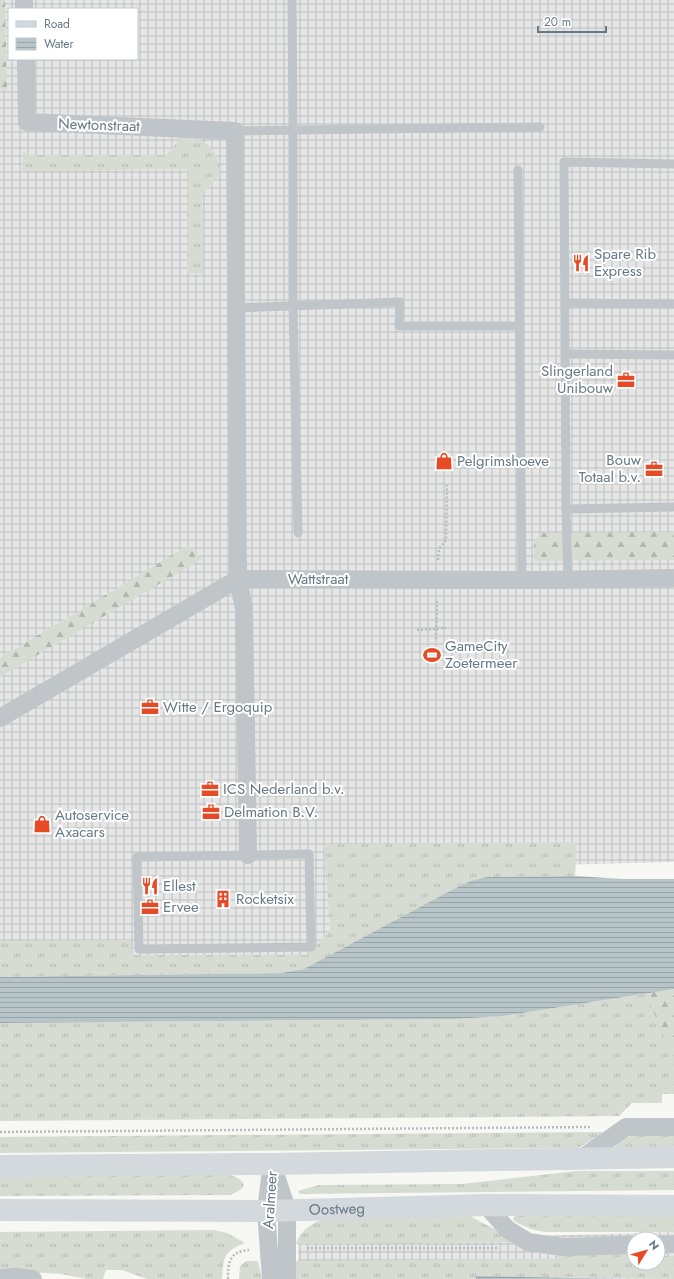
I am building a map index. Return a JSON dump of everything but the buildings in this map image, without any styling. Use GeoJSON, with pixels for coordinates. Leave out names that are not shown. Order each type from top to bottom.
{"type":"FeatureCollection","features":[{"type":"Feature","properties":{"kind":"main road"},"geometry":{"type":"LineString","coordinates":[[0,1166],[272,1164],[674,1157]]}},
{"type":"Feature","properties":{"kind":"main road","name":"Oostweg"},"geometry":{"type":"LineString","coordinates":[[0,1210],[276,1210],[486,1205],[674,1206]]}},
{"type":"Feature","properties":{"kind":"street","name":"Newtonstraat"},"geometry":{"type":"LineString","coordinates":[[26,60],[27,122],[234,131]]}},
{"type":"Feature","properties":{"kind":"street"},"geometry":{"type":"LineString","coordinates":[[234,131],[238,579],[244,609],[248,855]]}},
{"type":"Feature","properties":{"kind":"street","name":"Wattstraat"},"geometry":{"type":"LineString","coordinates":[[238,579],[674,578]]}},
{"type":"Feature","properties":{"kind":"street"},"geometry":{"type":"LineString","coordinates":[[0,718],[238,579]]}},
{"type":"Feature","properties":{"kind":"street"},"geometry":{"type":"LineString","coordinates":[[582,1158],[626,1127],[674,1127]]}},
{"type":"Feature","properties":{"kind":"street","name":"Aralmeer"},"geometry":{"type":"LineString","coordinates":[[272,1164],[276,1210],[288,1250],[287,1279]]}},
{"type":"Feature","properties":{"kind":"street"},"geometry":{"type":"LineString","coordinates":[[486,1205],[507,1228],[528,1242],[563,1247],[626,1245]]}},
{"type":"Feature","properties":{"kind":"street","name":"Aralmeer"},"geometry":{"type":"LineString","coordinates":[[271,1279],[268,1250],[276,1210]]}},
{"type":"Feature","properties":{"kind":"street"},"geometry":{"type":"LineString","coordinates":[[0,1278],[15,1277],[33,1279]]}},
{"type":"Feature","properties":{"kind":"lane"},"geometry":{"type":"LineString","coordinates":[[292,0],[293,305],[298,533]]}},
{"type":"Feature","properties":{"kind":"lane"},"geometry":{"type":"LineString","coordinates":[[234,131],[540,127]]}},
{"type":"Feature","properties":{"kind":"lane"},"geometry":{"type":"LineString","coordinates":[[568,579],[566,509],[564,162],[674,164]]}},
{"type":"Feature","properties":{"kind":"lane"},"geometry":{"type":"LineString","coordinates":[[518,170],[522,579]]}},
{"type":"Feature","properties":{"kind":"lane"},"geometry":{"type":"LineString","coordinates":[[236,308],[400,302],[399,326],[520,326]]}},
{"type":"Feature","properties":{"kind":"lane"},"geometry":{"type":"LineString","coordinates":[[565,303],[674,304]]}},
{"type":"Feature","properties":{"kind":"lane"},"geometry":{"type":"LineString","coordinates":[[565,354],[674,355]]}},
{"type":"Feature","properties":{"kind":"lane"},"geometry":{"type":"LineString","coordinates":[[566,509],[674,507]]}},
{"type":"Feature","properties":{"kind":"lane"},"geometry":{"type":"LineString","coordinates":[[309,854],[311,947],[139,949],[137,856],[248,855],[309,854]]}},
{"type":"Feature","properties":{"kind":"path"},"geometry":{"type":"LineString","coordinates":[[417,630],[446,628]]}},
{"type":"Feature","properties":{"kind":"path"},"geometry":{"type":"LineString","coordinates":[[0,1132],[626,1127]]}},
{"type":"Feature","properties":{"kind":"path"},"geometry":{"type":"LineString","coordinates":[[288,1250],[300,1248],[508,1248],[528,1242]]}},
{"type":"Feature","properties":{"kind":"path"},"geometry":{"type":"LineString","coordinates":[[228,1279],[230,1260],[235,1254],[249,1250],[268,1250]]}},
{"type":"Feature","properties":{"kind":"shaded area"},"geometry":{"type":"Polygon","coordinates":[[[0,0],[674,0],[674,862],[327,871],[330,931],[307,955],[0,962],[0,0]]]}},
{"type":"Feature","properties":{"kind":"shaded area"},"geometry":{"type":"Polygon","coordinates":[[[666,1232],[674,1232],[674,1279],[298,1279],[298,1243],[626,1233],[626,1271],[666,1271],[666,1232]]]}},
{"type":"Feature","properties":{"kind":"green space"},"geometry":{"type":"Polygon","coordinates":[[[0,0],[5,0],[7,90],[0,89],[0,0]]]}},
{"type":"Feature","properties":{"kind":"green space"},"geometry":{"type":"Polygon","coordinates":[[[182,137],[199,140],[210,146],[214,151],[219,165],[220,174],[202,194],[203,273],[187,273],[188,169],[22,171],[23,151],[28,155],[166,155],[182,137]]]}},
{"type":"Feature","properties":{"kind":"green space"},"geometry":{"type":"Polygon","coordinates":[[[674,532],[674,560],[534,561],[534,540],[543,533],[674,532]]]}},
{"type":"Feature","properties":{"kind":"green space"},"geometry":{"type":"Polygon","coordinates":[[[189,545],[202,559],[0,677],[0,658],[189,545]]]}},
{"type":"Feature","properties":{"kind":"green space"},"geometry":{"type":"Polygon","coordinates":[[[577,842],[575,876],[487,877],[304,969],[282,973],[0,977],[0,941],[131,940],[132,955],[307,955],[330,931],[324,844],[577,842]]]}},
{"type":"Feature","properties":{"kind":"green space"},"geometry":{"type":"Polygon","coordinates":[[[674,989],[674,1094],[662,1094],[662,1103],[632,1103],[619,1116],[0,1121],[0,1023],[455,1019],[503,1016],[674,989]]]}},
{"type":"Feature","properties":{"kind":"green space"},"geometry":{"type":"Polygon","coordinates":[[[674,989],[674,1057],[645,993],[674,989]]]}},
{"type":"Feature","properties":{"kind":"green space"},"geometry":{"type":"Polygon","coordinates":[[[602,1132],[603,1134],[578,1148],[0,1153],[0,1137],[602,1132]]]}},
{"type":"Feature","properties":{"kind":"green space"},"geometry":{"type":"Polygon","coordinates":[[[674,1132],[674,1147],[615,1146],[619,1141],[633,1135],[674,1132]]]}},
{"type":"Feature","properties":{"kind":"green space"},"geometry":{"type":"Polygon","coordinates":[[[576,1171],[674,1171],[674,1190],[300,1194],[298,1191],[319,1185],[462,1184],[576,1171]]]}},
{"type":"Feature","properties":{"kind":"green space"},"geometry":{"type":"Polygon","coordinates":[[[225,1174],[239,1179],[243,1182],[243,1187],[230,1195],[0,1196],[0,1176],[225,1174]]]}},
{"type":"Feature","properties":{"kind":"green space"},"geometry":{"type":"Polygon","coordinates":[[[674,1215],[674,1232],[547,1232],[526,1227],[514,1221],[513,1219],[515,1216],[674,1215]]]}},
{"type":"Feature","properties":{"kind":"green space"},"geometry":{"type":"Polygon","coordinates":[[[470,1216],[511,1238],[512,1242],[296,1244],[298,1238],[305,1229],[330,1217],[470,1216]]]}},
{"type":"Feature","properties":{"kind":"green space"},"geometry":{"type":"Polygon","coordinates":[[[214,1230],[227,1233],[245,1243],[232,1249],[226,1256],[223,1265],[222,1279],[147,1279],[122,1270],[106,1270],[103,1279],[87,1279],[61,1274],[0,1270],[0,1232],[214,1230]]]}},
{"type":"Feature","properties":{"kind":"green space"},"geometry":{"type":"Polygon","coordinates":[[[558,1253],[626,1255],[626,1271],[666,1271],[666,1256],[674,1256],[674,1279],[477,1276],[476,1279],[294,1279],[294,1261],[557,1259],[558,1253]]]}},
{"type":"Feature","properties":{"kind":"green space"},"geometry":{"type":"Polygon","coordinates":[[[246,1261],[258,1261],[262,1279],[239,1279],[240,1266],[246,1261]]]}},
{"type":"Feature","properties":{"kind":"water"},"geometry":{"type":"Polygon","coordinates":[[[575,876],[622,879],[674,879],[674,989],[503,1016],[455,1019],[0,1023],[0,977],[282,973],[304,969],[471,881],[487,877],[575,876]]]}},
{"type":"Feature","properties":{"kind":"water"},"geometry":{"type":"Polygon","coordinates":[[[476,1276],[622,1279],[476,1279],[476,1276]]]}},
{"type":"Feature","properties":{"kind":"place","name":"Spare Rib Express"},"geometry":{"type":"Point","coordinates":[581,263]}},
{"type":"Feature","properties":{"kind":"place","name":"Slingerland Unibouw"},"geometry":{"type":"Point","coordinates":[626,380]}},
{"type":"Feature","properties":{"kind":"place","name":"Pelgrimshoeve"},"geometry":{"type":"Point","coordinates":[444,461]}},
{"type":"Feature","properties":{"kind":"place","name":"Bouw Totaal b.v."},"geometry":{"type":"Point","coordinates":[654,469]}},
{"type":"Feature","properties":{"kind":"place","name":"GameCity Zoetermeer"},"geometry":{"type":"Point","coordinates":[432,655]}},
{"type":"Feature","properties":{"kind":"place","name":"Witte / Ergoquip"},"geometry":{"type":"Point","coordinates":[150,707]}},
{"type":"Feature","properties":{"kind":"place","name":"ICS Nederland b.v."},"geometry":{"type":"Point","coordinates":[210,789]}},
{"type":"Feature","properties":{"kind":"place","name":"Delmation B.V."},"geometry":{"type":"Point","coordinates":[211,812]}},
{"type":"Feature","properties":{"kind":"place","name":"Autoservice Axacars"},"geometry":{"type":"Point","coordinates":[42,824]}},
{"type":"Feature","properties":{"kind":"place","name":"Ellest"},"geometry":{"type":"Point","coordinates":[150,886]}},
{"type":"Feature","properties":{"kind":"place","name":"Rocketsix"},"geometry":{"type":"Point","coordinates":[223,899]}},
{"type":"Feature","properties":{"kind":"place","name":"Ervee"},"geometry":{"type":"Point","coordinates":[150,907]}}]}
